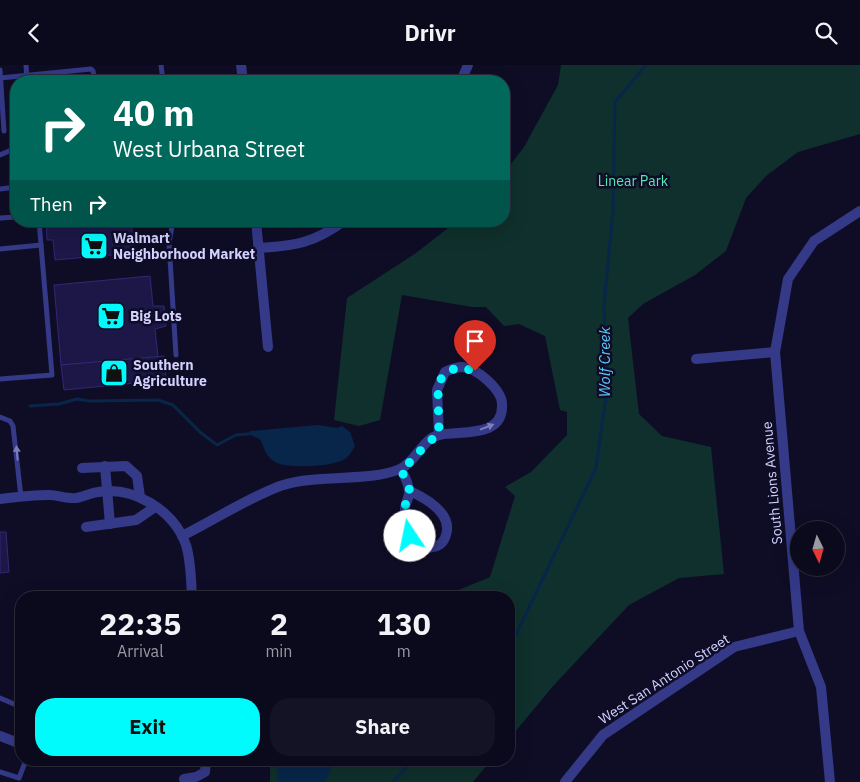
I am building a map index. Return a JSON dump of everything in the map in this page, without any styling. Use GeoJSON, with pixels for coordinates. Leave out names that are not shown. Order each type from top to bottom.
{"type":"FeatureCollection","features":[{"type":"Feature","properties":{"kind":"street","name":"South Lions Avenue"},"geometry":{"type":"LineString","coordinates":[[830,782],[821,687],[799,631],[775,353],[788,279],[814,241],[860,211]]}},
{"type":"Feature","properties":{"kind":"street"},"geometry":{"type":"LineString","coordinates":[[256,227],[268,347]]}},
{"type":"Feature","properties":{"kind":"street"},"geometry":{"type":"LineString","coordinates":[[258,249],[307,243],[336,227]]}},
{"type":"Feature","properties":{"kind":"street"},"geometry":{"type":"LineString","coordinates":[[696,359],[775,353]]}},
{"type":"Feature","properties":{"kind":"street"},"geometry":{"type":"LineString","coordinates":[[182,536],[271,490],[292,483],[380,474],[401,469],[429,441],[439,435],[455,435],[493,426],[501,415],[502,403],[499,393],[475,371],[457,367],[445,372],[438,390],[439,435]]}},
{"type":"Feature","properties":{"kind":"street"},"geometry":{"type":"LineString","coordinates":[[82,468],[120,465],[130,468],[137,477],[140,497]]}},
{"type":"Feature","properties":{"kind":"street"},"geometry":{"type":"LineString","coordinates":[[105,466],[110,525]]}},
{"type":"Feature","properties":{"kind":"street"},"geometry":{"type":"LineString","coordinates":[[401,469],[410,491],[404,509],[410,536],[421,546],[435,547],[443,541],[447,532],[445,518],[428,500],[410,491]]}},
{"type":"Feature","properties":{"kind":"street"},"geometry":{"type":"LineString","coordinates":[[0,499],[51,495],[74,499],[108,491],[129,493],[140,497],[155,507],[182,536],[189,561],[192,591]]}},
{"type":"Feature","properties":{"kind":"street"},"geometry":{"type":"LineString","coordinates":[[86,527],[136,520],[155,507]]}},
{"type":"Feature","properties":{"kind":"street","name":"West San Antonio Street"},"geometry":{"type":"LineString","coordinates":[[565,782],[602,735],[734,647],[799,631]]}},
{"type":"Feature","properties":{"kind":"street"},"geometry":{"type":"LineString","coordinates":[[0,736],[15,742]]}},
{"type":"Feature","properties":{"kind":"street"},"geometry":{"type":"LineString","coordinates":[[184,779],[201,775],[205,772],[206,766]]}},
{"type":"Feature","properties":{"kind":"lane"},"geometry":{"type":"LineString","coordinates":[[26,65],[26,75],[91,69],[94,71],[94,75]]}},
{"type":"Feature","properties":{"kind":"lane"},"geometry":{"type":"LineString","coordinates":[[0,70],[4,131]]}},
{"type":"Feature","properties":{"kind":"lane"},"geometry":{"type":"LineString","coordinates":[[0,379],[52,375],[40,227]]}},
{"type":"Feature","properties":{"kind":"lane"},"geometry":{"type":"LineString","coordinates":[[172,227],[169,243],[176,355]]}},
{"type":"Feature","properties":{"kind":"lane"},"geometry":{"type":"LineString","coordinates":[[0,249],[41,245]]}},
{"type":"Feature","properties":{"kind":"lane"},"geometry":{"type":"LineString","coordinates":[[0,417],[10,421],[13,426],[21,497]]}},
{"type":"Feature","properties":{"kind":"lane"},"geometry":{"type":"LineString","coordinates":[[0,698],[15,704]]}},
{"type":"Feature","properties":{"kind":"lane"},"geometry":{"type":"LineString","coordinates":[[0,773],[19,780],[24,766]]}},
{"type":"Feature","properties":{"kind":"green space","name":"Linear Park"},"geometry":{"type":"Polygon","coordinates":[[[561,65],[860,65],[860,134],[798,152],[766,176],[746,198],[726,251],[695,275],[643,304],[628,318],[639,414],[662,436],[711,447],[724,574],[679,578],[629,605],[554,685],[515,732],[515,591],[456,591],[490,577],[515,496],[505,487],[531,472],[567,435],[567,412],[560,410],[545,336],[519,324],[504,326],[486,307],[472,307],[402,295],[380,420],[359,426],[334,420],[347,298],[416,253],[449,227],[510,227],[510,165],[524,147],[558,85],[561,65]]]}},
{"type":"Feature","properties":{"kind":"green space"},"geometry":{"type":"Polygon","coordinates":[[[270,766],[486,766],[473,782],[270,782],[270,766]]]}},
{"type":"Feature","properties":{"kind":"water"},"geometry":{"type":"Polygon","coordinates":[[[318,425],[337,428],[342,426],[350,432],[355,446],[345,459],[321,465],[290,466],[281,464],[269,457],[260,439],[248,434],[250,431],[318,425]]]}},
{"type":"Feature","properties":{"kind":"water"},"geometry":{"type":"Polygon","coordinates":[[[277,766],[332,766],[325,782],[278,782],[277,766]]]}},
{"type":"Feature","properties":{"kind":"building","name":"Walmart Neighborhood Market"},"geometry":{"type":"Polygon","coordinates":[[[46,227],[132,227],[134,253],[55,260],[53,240],[47,240],[46,227]]]}},
{"type":"Feature","properties":{"kind":"building","name":"Big Lots"},"geometry":{"type":"Polygon","coordinates":[[[150,276],[153,306],[164,306],[166,326],[155,329],[158,357],[61,365],[54,285],[150,276]]]}},
{"type":"Feature","properties":{"kind":"building","name":"Southern Agriculture"},"geometry":{"type":"Polygon","coordinates":[[[164,356],[166,380],[64,390],[61,365],[164,356]]]}},
{"type":"Feature","properties":{"kind":"building"},"geometry":{"type":"Polygon","coordinates":[[[0,532],[6,532],[9,572],[0,573],[0,532]]]}},
{"type":"Feature","properties":{"kind":"waterway","name":"Wolf Creek"},"geometry":{"type":"LineString","coordinates":[[515,637],[596,468],[607,389],[604,304],[613,212],[615,102],[646,65]]}},
{"type":"Feature","properties":{"kind":"waterway"},"geometry":{"type":"LineString","coordinates":[[30,406],[59,404],[77,399],[89,401],[158,400],[173,405],[200,432],[217,445],[236,435],[248,434]]}},
{"type":"Feature","properties":{"kind":"waterway","name":"Wolf Creek"},"geometry":{"type":"LineString","coordinates":[[393,782],[408,766]]}},
{"type":"Feature","properties":{"kind":"place","name":"Walmart Neighborhood Market"},"geometry":{"type":"Point","coordinates":[94,246]}},
{"type":"Feature","properties":{"kind":"place","name":"Big Lots"},"geometry":{"type":"Point","coordinates":[111,316]}},
{"type":"Feature","properties":{"kind":"place","name":"Southern Agriculture"},"geometry":{"type":"Point","coordinates":[114,373]}},
{"type":"Feature","properties":{"kind":"route"},"geometry":{"type":"LineString","coordinates":[[410,536],[404,509],[410,491],[401,469],[429,441],[439,435],[437,421],[438,390],[440,379],[445,372],[457,367],[475,371]]}}]}
